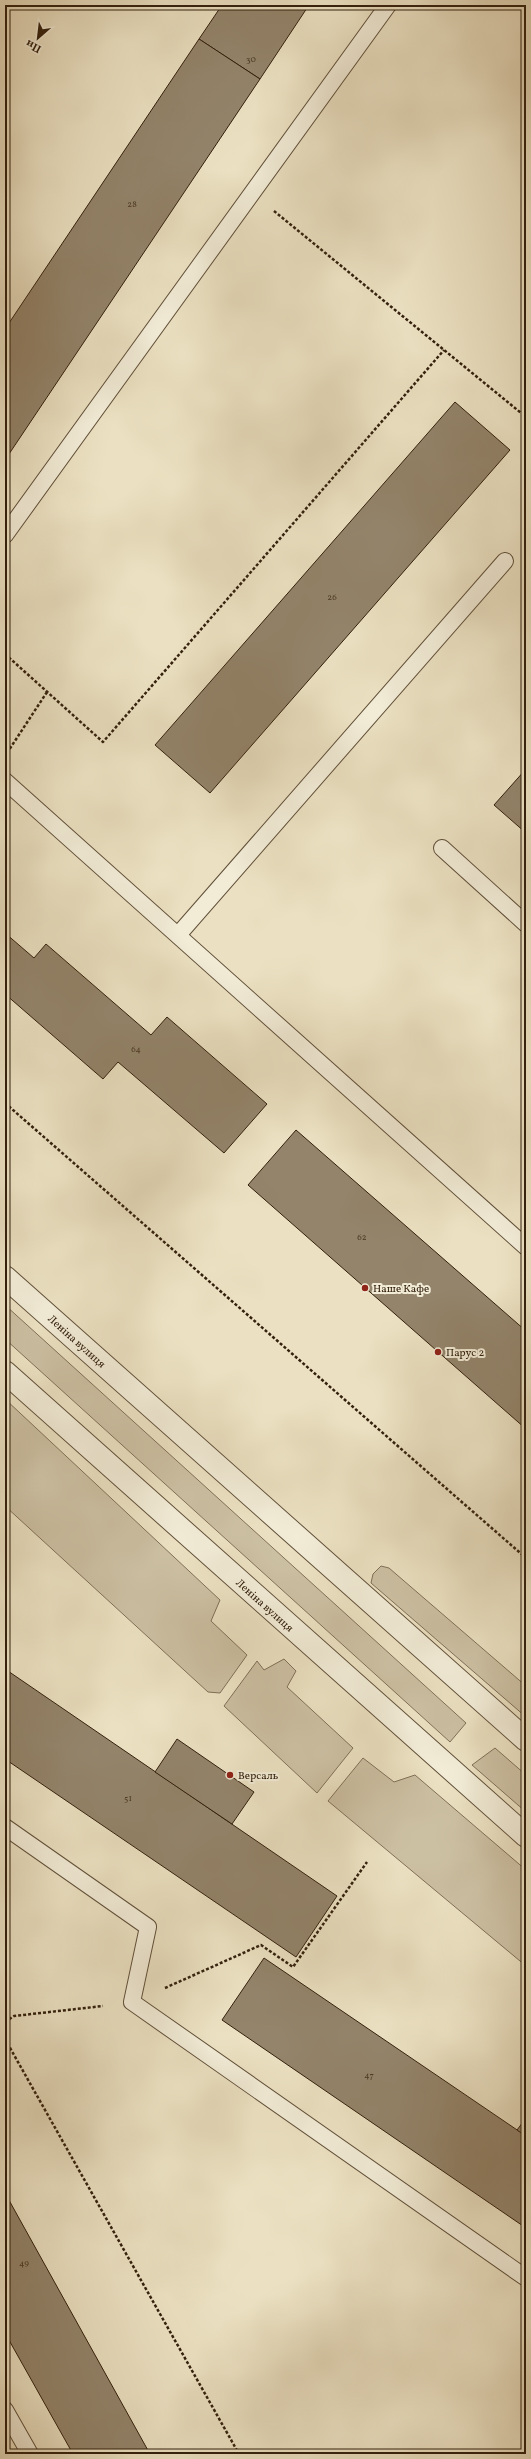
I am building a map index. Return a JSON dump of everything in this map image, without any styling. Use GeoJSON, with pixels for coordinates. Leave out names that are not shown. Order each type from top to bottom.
{"type":"FeatureCollection","features":[{"type":"Feature","properties":{"kind":"street","name":"Леніна вулиця"},"geometry":{"type":"LineString","coordinates":[[5,1277],[526,1740]]}},
{"type":"Feature","properties":{"kind":"street","name":"Леніна вулиця"},"geometry":{"type":"LineString","coordinates":[[5,1372],[526,1836]]}},
{"type":"Feature","properties":{"kind":"lane"},"geometry":{"type":"LineString","coordinates":[[5,535],[388,5]]}},
{"type":"Feature","properties":{"kind":"lane"},"geometry":{"type":"LineString","coordinates":[[178,935],[505,561]]}},
{"type":"Feature","properties":{"kind":"lane"},"geometry":{"type":"LineString","coordinates":[[5,781],[526,1247]]}},
{"type":"Feature","properties":{"kind":"lane"},"geometry":{"type":"LineString","coordinates":[[442,848],[526,924]]}},
{"type":"Feature","properties":{"kind":"lane"},"geometry":{"type":"LineString","coordinates":[[5,1827],[148,1927],[132,2002],[526,2278]]}},
{"type":"Feature","properties":{"kind":"lane"},"geometry":{"type":"LineString","coordinates":[[5,2410],[30,2454]]}},
{"type":"Feature","properties":{"kind":"path"},"geometry":{"type":"LineString","coordinates":[[252,193],[526,417]]}},
{"type":"Feature","properties":{"kind":"path"},"geometry":{"type":"LineString","coordinates":[[5,654],[103,742],[444,350]]}},
{"type":"Feature","properties":{"kind":"path"},"geometry":{"type":"LineString","coordinates":[[5,757],[47,692]]}},
{"type":"Feature","properties":{"kind":"path"},"geometry":{"type":"LineString","coordinates":[[5,1103],[526,1558]]}},
{"type":"Feature","properties":{"kind":"path"},"geometry":{"type":"LineString","coordinates":[[5,2022],[14,2016],[132,2002],[261,1945],[293,1967],[367,1862]]}},
{"type":"Feature","properties":{"kind":"path"},"geometry":{"type":"LineString","coordinates":[[5,2039],[238,2454]]}},
{"type":"Feature","properties":{"kind":"shaded area"},"geometry":{"type":"Polygon","coordinates":[[[5,1305],[466,1723],[450,1742],[5,1339],[5,1305]]]}},
{"type":"Feature","properties":{"kind":"shaded area"},"geometry":{"type":"Polygon","coordinates":[[[5,1399],[220,1600],[211,1621],[247,1655],[220,1693],[208,1692],[5,1506],[5,1399]]]}},
{"type":"Feature","properties":{"kind":"shaded area"},"geometry":{"type":"Polygon","coordinates":[[[381,1566],[389,1568],[526,1686],[526,1717],[371,1583],[373,1574],[381,1566]]]}},
{"type":"Feature","properties":{"kind":"shaded area"},"geometry":{"type":"Polygon","coordinates":[[[284,1659],[296,1671],[287,1687],[353,1748],[317,1793],[224,1706],[257,1661],[264,1670],[284,1659]]]}},
{"type":"Feature","properties":{"kind":"shaded area"},"geometry":{"type":"Polygon","coordinates":[[[495,1748],[526,1775],[526,1812],[472,1765],[495,1748]]]}},
{"type":"Feature","properties":{"kind":"shaded area"},"geometry":{"type":"Polygon","coordinates":[[[363,1758],[394,1782],[415,1775],[526,1870],[526,1966],[328,1801],[363,1758]]]}},
{"type":"Feature","properties":{"kind":"building"},"geometry":{"type":"Polygon","coordinates":[[[222,5],[309,5],[260,79],[199,39],[222,5]]]}},
{"type":"Feature","properties":{"kind":"building"},"geometry":{"type":"Polygon","coordinates":[[[199,39],[260,79],[5,460],[5,329],[199,39]]]}},
{"type":"Feature","properties":{"kind":"building"},"geometry":{"type":"Polygon","coordinates":[[[455,402],[510,450],[210,793],[155,745],[455,402]]]}},
{"type":"Feature","properties":{"kind":"building"},"geometry":{"type":"Polygon","coordinates":[[[526,769],[526,833],[494,805],[526,769]]]}},
{"type":"Feature","properties":{"kind":"building"},"geometry":{"type":"Polygon","coordinates":[[[5,933],[34,958],[46,944],[151,1035],[167,1017],[267,1104],[224,1153],[118,1062],[103,1079],[5,994],[5,933]]]}},
{"type":"Feature","properties":{"kind":"building"},"geometry":{"type":"Polygon","coordinates":[[[296,1130],[526,1331],[526,1429],[248,1185],[296,1130]]]}},
{"type":"Feature","properties":{"kind":"building"},"geometry":{"type":"Polygon","coordinates":[[[5,1669],[337,1896],[296,1957],[5,1759],[5,1669]]]}},
{"type":"Feature","properties":{"kind":"building"},"geometry":{"type":"Polygon","coordinates":[[[177,1739],[254,1792],[232,1824],[155,1772],[177,1739]]]}},
{"type":"Feature","properties":{"kind":"building"},"geometry":{"type":"Polygon","coordinates":[[[264,1958],[526,2136],[526,2228],[222,2020],[264,1958]]]}},
{"type":"Feature","properties":{"kind":"building"},"geometry":{"type":"Polygon","coordinates":[[[526,2118],[526,2136],[517,2130],[526,2118]]]}},
{"type":"Feature","properties":{"kind":"building"},"geometry":{"type":"Polygon","coordinates":[[[5,2193],[150,2454],[73,2454],[5,2333],[5,2193]]]}},
{"type":"Feature","properties":{"kind":"place","name":"Наше Кафе"},"geometry":{"type":"Point","coordinates":[365,1288]}},
{"type":"Feature","properties":{"kind":"place","name":"Парус 2"},"geometry":{"type":"Point","coordinates":[438,1352]}},
{"type":"Feature","properties":{"kind":"place","name":"Версаль"},"geometry":{"type":"Point","coordinates":[230,1775]}}]}
